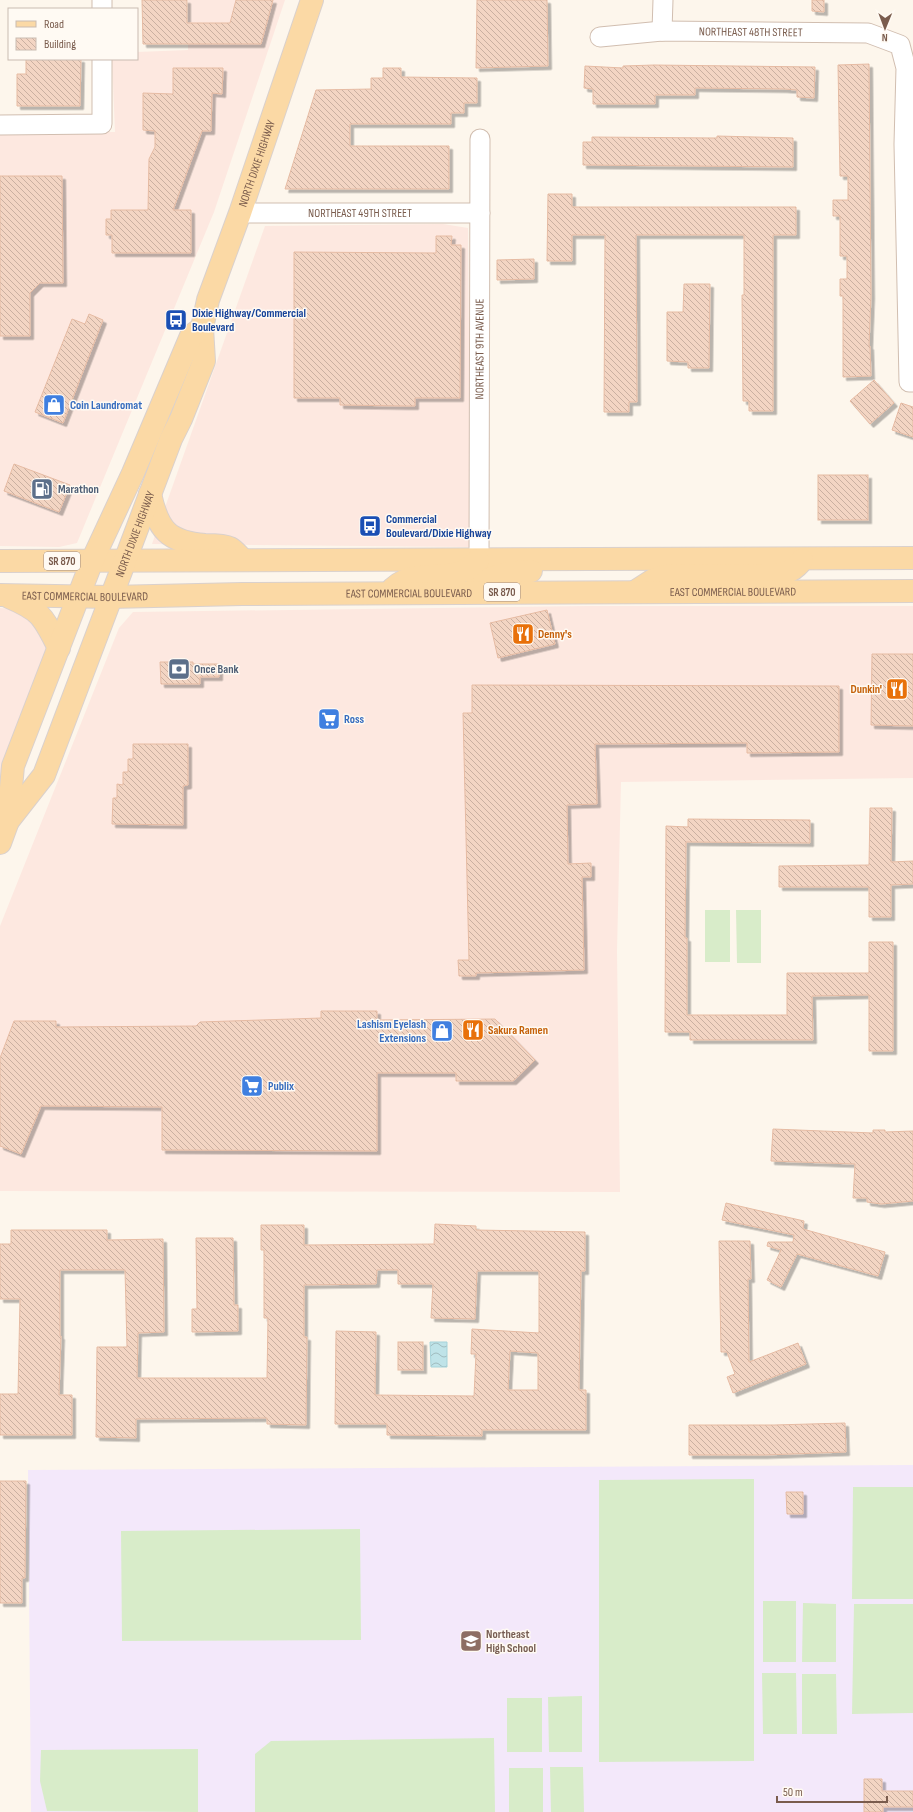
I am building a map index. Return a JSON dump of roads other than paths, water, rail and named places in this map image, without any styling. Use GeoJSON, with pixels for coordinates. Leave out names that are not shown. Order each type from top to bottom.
{"type":"FeatureCollection","features":[{"type":"Feature","properties":{"kind":"main road","name":"NORTH DIXIE HIGHWAY"},"geometry":{"type":"LineString","coordinates":[[8,822],[44,775],[171,439],[181,419],[204,361],[202,328],[208,300],[240,213],[312,0]]}},
{"type":"Feature","properties":{"kind":"main road","name":"NORTH DIXIE HIGHWAY"},"geometry":{"type":"LineString","coordinates":[[0,843],[8,822],[13,766],[80,596],[92,561],[133,474],[191,336],[202,328]]}},
{"type":"Feature","properties":{"kind":"main road"},"geometry":{"type":"LineString","coordinates":[[150,494],[154,514],[164,530],[175,539],[191,544],[230,548],[244,561]]}},
{"type":"Feature","properties":{"kind":"main road","name":"SR 870"},"geometry":{"type":"LineString","coordinates":[[0,561],[913,558]]}},
{"type":"Feature","properties":{"kind":"main road"},"geometry":{"type":"LineString","coordinates":[[471,592],[478,584],[505,573],[588,570],[605,564],[608,559]]}},
{"type":"Feature","properties":{"kind":"main road"},"geometry":{"type":"LineString","coordinates":[[633,592],[653,580],[664,576],[781,574],[796,568],[803,559]]}},
{"type":"Feature","properties":{"kind":"main road"},"geometry":{"type":"LineString","coordinates":[[389,593],[396,584],[415,576],[457,574],[471,568],[479,560]]}},
{"type":"Feature","properties":{"kind":"main road"},"geometry":{"type":"LineString","coordinates":[[804,592],[819,578],[833,572],[843,570],[913,570]]}},
{"type":"Feature","properties":{"kind":"main road","name":"EAST COMMERCIAL BOULEVARD"},"geometry":{"type":"LineString","coordinates":[[2,595],[110,597],[213,594],[471,592],[913,591]]}},
{"type":"Feature","properties":{"kind":"main road"},"geometry":{"type":"LineString","coordinates":[[2,595],[31,607],[43,619],[59,648]]}},
{"type":"Feature","properties":{"kind":"street"},"geometry":{"type":"LineString","coordinates":[[662,31],[663,0]]}},
{"type":"Feature","properties":{"kind":"street","name":"NORTHEAST 48TH STREET"},"geometry":{"type":"LineString","coordinates":[[600,37],[662,31],[868,33],[900,45],[906,68],[904,144],[911,382]]}},
{"type":"Feature","properties":{"kind":"street"},"geometry":{"type":"LineString","coordinates":[[0,125],[102,124],[102,60]]}},
{"type":"Feature","properties":{"kind":"street","name":"NORTHEAST 9TH AVENUE"},"geometry":{"type":"LineString","coordinates":[[479,560],[480,139]]}},
{"type":"Feature","properties":{"kind":"street","name":"NORTHEAST 49TH STREET"},"geometry":{"type":"LineString","coordinates":[[240,213],[480,213]]}},
{"type":"Feature","properties":{"kind":"water"},"geometry":{"type":"Polygon","coordinates":[[[430,1342],[447,1342],[447,1367],[431,1367],[430,1342]]]}},
{"type":"Feature","properties":{"kind":"place","name":"Dixie Highway/Commercial Boulevard"},"geometry":{"type":"Point","coordinates":[176,320]}},
{"type":"Feature","properties":{"kind":"place","name":"Coin Laundromat"},"geometry":{"type":"Point","coordinates":[54,405]}},
{"type":"Feature","properties":{"kind":"place","name":"Marathon"},"geometry":{"type":"Point","coordinates":[42,489]}},
{"type":"Feature","properties":{"kind":"place","name":"Commercial Boulevard/Dixie Highway"},"geometry":{"type":"Point","coordinates":[370,526]}},
{"type":"Feature","properties":{"kind":"place","name":"Denny's"},"geometry":{"type":"Point","coordinates":[523,634]}},
{"type":"Feature","properties":{"kind":"place","name":"Once Bank"},"geometry":{"type":"Point","coordinates":[179,669]}},
{"type":"Feature","properties":{"kind":"place","name":"Dunkin'"},"geometry":{"type":"Point","coordinates":[897,689]}},
{"type":"Feature","properties":{"kind":"place","name":"Ross"},"geometry":{"type":"Point","coordinates":[329,719]}},
{"type":"Feature","properties":{"kind":"place","name":"Sakura Ramen"},"geometry":{"type":"Point","coordinates":[473,1030]}},
{"type":"Feature","properties":{"kind":"place","name":"Lashism Eyelash Extensions"},"geometry":{"type":"Point","coordinates":[442,1031]}},
{"type":"Feature","properties":{"kind":"place","name":"Publix"},"geometry":{"type":"Point","coordinates":[252,1086]}},
{"type":"Feature","properties":{"kind":"place","name":"Northeast High School"},"geometry":{"type":"Point","coordinates":[471,1641]}}]}
